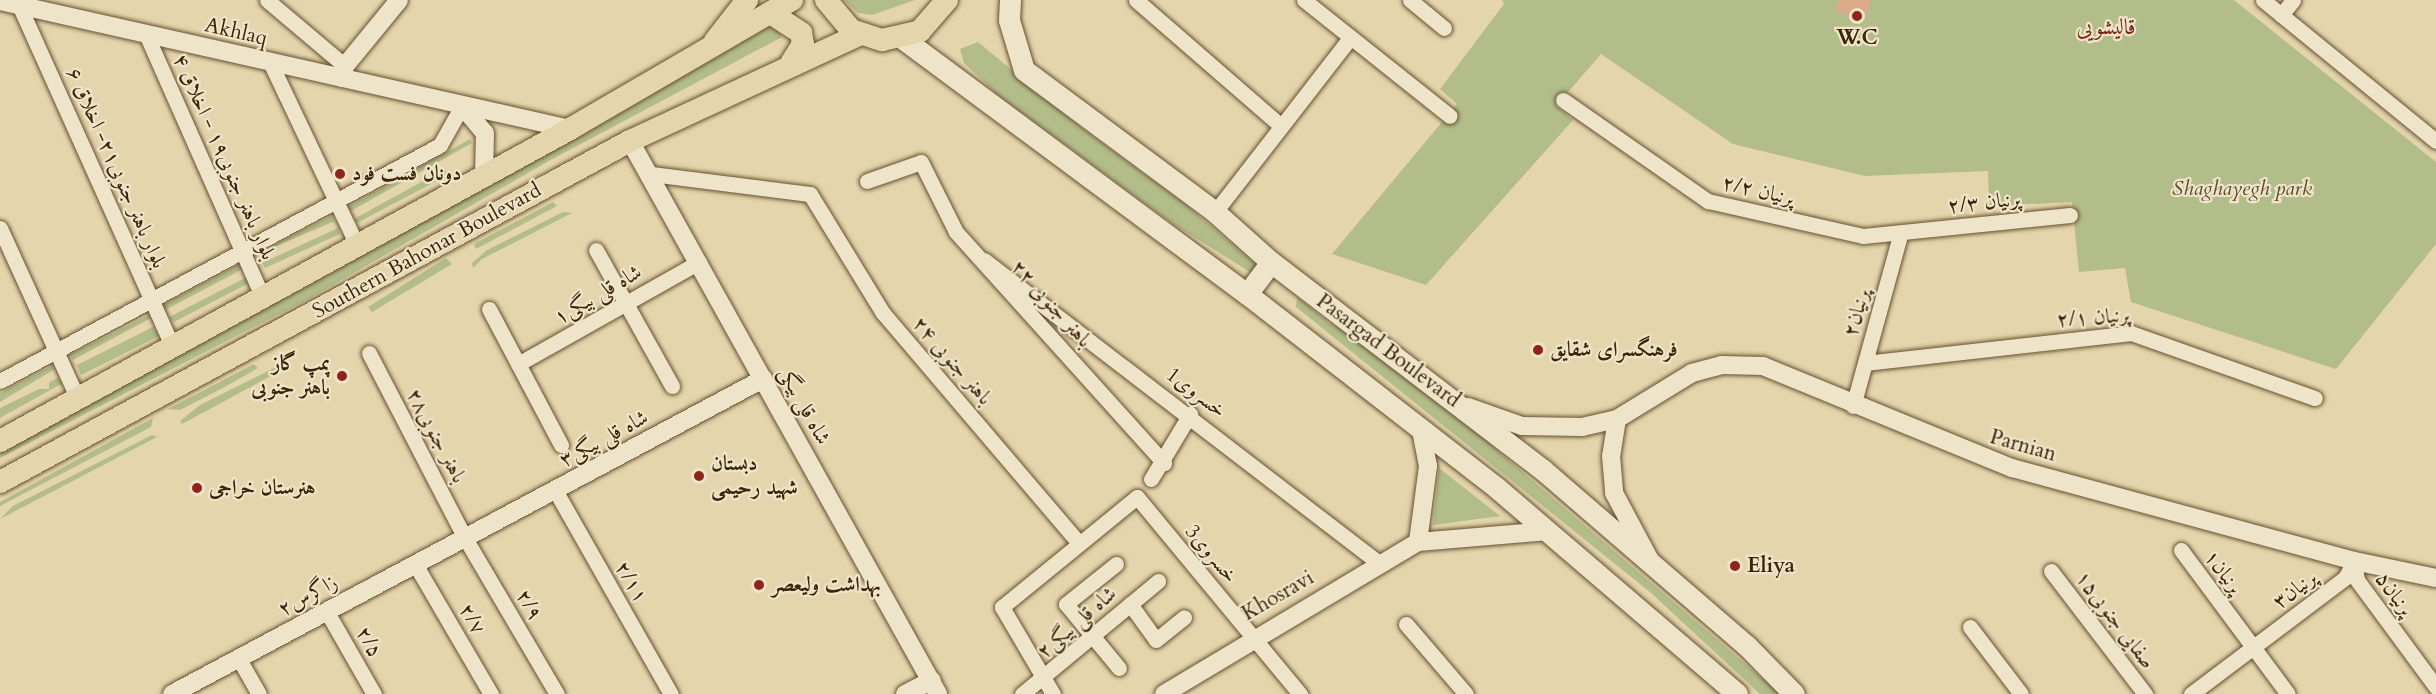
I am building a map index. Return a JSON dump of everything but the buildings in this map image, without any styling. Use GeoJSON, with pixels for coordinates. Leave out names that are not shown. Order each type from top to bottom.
{"type":"FeatureCollection","features":[{"type":"Feature","properties":{"kind":"main road"},"geometry":{"type":"LineString","coordinates":[[706,52],[747,0]]}},
{"type":"Feature","properties":{"kind":"main road","name":"Southern Bahonar Boulevard"},"geometry":{"type":"LineString","coordinates":[[0,441],[570,129],[772,14],[792,0]]}},
{"type":"Feature","properties":{"kind":"main road"},"geometry":{"type":"LineString","coordinates":[[826,0],[840,21],[860,34],[902,38],[935,19],[947,0]]}},
{"type":"Feature","properties":{"kind":"main road","name":"Pasargad Boulevard"},"geometry":{"type":"LineString","coordinates":[[1010,0],[1009,20],[1024,70],[1215,212],[1271,262],[1458,403],[1652,564],[1794,694]]}},
{"type":"Feature","properties":{"kind":"main road"},"geometry":{"type":"LineString","coordinates":[[772,14],[801,33],[800,55],[791,63]]}},
{"type":"Feature","properties":{"kind":"main road","name":"Southern Bahonar Boulevard"},"geometry":{"type":"LineString","coordinates":[[0,483],[630,141],[791,63],[860,34]]}},
{"type":"Feature","properties":{"kind":"main road","name":"Pasargad Boulevard"},"geometry":{"type":"LineString","coordinates":[[902,38],[1247,294],[1421,429],[1549,531],[1737,694]]}},
{"type":"Feature","properties":{"kind":"main road"},"geometry":{"type":"LineString","coordinates":[[1247,294],[1271,262]]}},
{"type":"Feature","properties":{"kind":"street"},"geometry":{"type":"LineString","coordinates":[[47,0],[67,16]]}},
{"type":"Feature","properties":{"kind":"street"},"geometry":{"type":"LineString","coordinates":[[267,0],[344,72],[399,0]]}},
{"type":"Feature","properties":{"kind":"street"},"geometry":{"type":"LineString","coordinates":[[1136,0],[1281,126]]}},
{"type":"Feature","properties":{"kind":"street"},"geometry":{"type":"LineString","coordinates":[[1304,0],[1450,116]]}},
{"type":"Feature","properties":{"kind":"street"},"geometry":{"type":"LineString","coordinates":[[1410,0],[1444,28]]}},
{"type":"Feature","properties":{"kind":"street"},"geometry":{"type":"LineString","coordinates":[[2262,0],[2436,141]]}},
{"type":"Feature","properties":{"kind":"street"},"geometry":{"type":"LineString","coordinates":[[2281,15],[2293,0]]}},
{"type":"Feature","properties":{"kind":"street","name":"Akhlaq"},"geometry":{"type":"LineString","coordinates":[[0,1],[270,62],[344,72],[462,106],[570,129]]}},
{"type":"Feature","properties":{"kind":"street","name":"بلوار باهنر جنوبی۲۱- اخلاق ۶"},"geometry":{"type":"LineString","coordinates":[[19,5],[173,348]]}},
{"type":"Feature","properties":{"kind":"street","name":"بلوار باهنر جنوبی۱۹ - اخلاق ۴"},"geometry":{"type":"LineString","coordinates":[[146,34],[245,249],[263,298]]}},
{"type":"Feature","properties":{"kind":"street"},"geometry":{"type":"LineString","coordinates":[[1215,212],[1350,38]]}},
{"type":"Feature","properties":{"kind":"street"},"geometry":{"type":"LineString","coordinates":[[270,62],[357,245]]}},
{"type":"Feature","properties":{"kind":"street","name":"پرنیان ۲/۲"},"geometry":{"type":"LineString","coordinates":[[1563,100],[1708,201],[1863,236],[1901,232]]}},
{"type":"Feature","properties":{"kind":"street"},"geometry":{"type":"LineString","coordinates":[[0,381],[440,145],[462,106],[484,134],[484,176]]}},
{"type":"Feature","properties":{"kind":"street","name":"شاه قلی بیگی"},"geometry":{"type":"LineString","coordinates":[[630,141],[651,174],[935,687]]}},
{"type":"Feature","properties":{"kind":"street","name":"۲۲ باهنر جنوبی"},"geometry":{"type":"LineString","coordinates":[[867,181],[921,162],[956,232],[984,260],[1164,463]]}},
{"type":"Feature","properties":{"kind":"street","name":"۲۴ باهنر جنوبی"},"geometry":{"type":"LineString","coordinates":[[651,174],[810,194],[883,313],[1079,543]]}},
{"type":"Feature","properties":{"kind":"street","name":"پرنیان ۲/۳"},"geometry":{"type":"LineString","coordinates":[[1901,232],[2070,215]]}},
{"type":"Feature","properties":{"kind":"street"},"geometry":{"type":"LineString","coordinates":[[0,228],[58,350],[78,399]]}},
{"type":"Feature","properties":{"kind":"street","name":"پرنیان۲"},"geometry":{"type":"LineString","coordinates":[[1853,406],[1901,232]]}},
{"type":"Feature","properties":{"kind":"street"},"geometry":{"type":"LineString","coordinates":[[596,250],[672,386]]}},
{"type":"Feature","properties":{"kind":"street","name":"خسروى1"},"geometry":{"type":"LineString","coordinates":[[984,260],[1190,414],[1380,564]]}},
{"type":"Feature","properties":{"kind":"street","name":"شاه قلی بیگی۱"},"geometry":{"type":"LineString","coordinates":[[518,364],[699,262]]}},
{"type":"Feature","properties":{"kind":"street"},"geometry":{"type":"LineString","coordinates":[[489,309],[561,445]]}},
{"type":"Feature","properties":{"kind":"street","name":"پرنیان ۲/۱"},"geometry":{"type":"LineString","coordinates":[[1865,363],[2131,333],[2315,398]]}},
{"type":"Feature","properties":{"kind":"street","name":"باهنر جنوبی۲۸"},"geometry":{"type":"LineString","coordinates":[[369,353],[465,538]]}},
{"type":"Feature","properties":{"kind":"street","name":"Parnian"},"geometry":{"type":"LineString","coordinates":[[1617,419],[1692,373],[1722,365],[1763,366],[1853,406],[2012,468],[2354,561],[2436,578]]}},
{"type":"Feature","properties":{"kind":"street","name":"شاه قلی بیگی۳"},"geometry":{"type":"LineString","coordinates":[[465,538],[763,379]]}},
{"type":"Feature","properties":{"kind":"street"},"geometry":{"type":"LineString","coordinates":[[1458,403],[1522,426],[1548,429],[1617,419],[1611,456],[1614,493],[1652,564]]}},
{"type":"Feature","properties":{"kind":"street"},"geometry":{"type":"LineString","coordinates":[[1151,479],[1164,463],[1190,414]]}},
{"type":"Feature","properties":{"kind":"street"},"geometry":{"type":"LineString","coordinates":[[1421,429],[1428,466],[1418,542],[1549,531]]}},
{"type":"Feature","properties":{"kind":"street","name":"۲/۱۱"},"geometry":{"type":"LineString","coordinates":[[555,490],[671,694]]}},
{"type":"Feature","properties":{"kind":"street","name":"3خسروى"},"geometry":{"type":"LineString","coordinates":[[1079,543],[1137,497],[1300,694]]}},
{"type":"Feature","properties":{"kind":"street","name":"زاگرس۲"},"geometry":{"type":"LineString","coordinates":[[172,694],[465,538]]}},
{"type":"Feature","properties":{"kind":"street","name":"۲/۹"},"geometry":{"type":"LineString","coordinates":[[465,538],[557,694]]}},
{"type":"Feature","properties":{"kind":"street","name":"Khosravi"},"geometry":{"type":"LineString","coordinates":[[1164,694],[1252,637],[1418,542]]}},
{"type":"Feature","properties":{"kind":"street"},"geometry":{"type":"LineString","coordinates":[[1053,694],[1002,607],[1079,543]]}},
{"type":"Feature","properties":{"kind":"street","name":"پرنیان۱"},"geometry":{"type":"LineString","coordinates":[[2181,550],[2288,694]]}},
{"type":"Feature","properties":{"kind":"street","name":"پرنیان۳"},"geometry":{"type":"LineString","coordinates":[[2191,694],[2345,578],[2354,561]]}},
{"type":"Feature","properties":{"kind":"street","name":"پرنیان۵"},"geometry":{"type":"LineString","coordinates":[[2354,561],[2357,580],[2436,687]]}},
{"type":"Feature","properties":{"kind":"street","name":"۲/۷"},"geometry":{"type":"LineString","coordinates":[[415,564],[491,694]]}},
{"type":"Feature","properties":{"kind":"street"},"geometry":{"type":"LineString","coordinates":[[1116,564],[1066,604],[1089,637],[1119,668]]}},
{"type":"Feature","properties":{"kind":"street","name":"صفایی جنوبی۱۵"},"geometry":{"type":"LineString","coordinates":[[2051,571],[2145,694]]}},
{"type":"Feature","properties":{"kind":"street","name":"شاه قلی بیگی۲"},"geometry":{"type":"LineString","coordinates":[[1022,694],[1044,680],[1089,637],[1158,581]]}},
{"type":"Feature","properties":{"kind":"street"},"geometry":{"type":"LineString","coordinates":[[1130,604],[1156,640],[1184,617]]}},
{"type":"Feature","properties":{"kind":"street","name":"۲/۵"},"geometry":{"type":"LineString","coordinates":[[327,612],[374,694]]}},
{"type":"Feature","properties":{"kind":"street"},"geometry":{"type":"LineString","coordinates":[[1406,624],[1466,694]]}},
{"type":"Feature","properties":{"kind":"street"},"geometry":{"type":"LineString","coordinates":[[1970,627],[2021,694]]}},
{"type":"Feature","properties":{"kind":"street"},"geometry":{"type":"LineString","coordinates":[[239,659],[259,694]]}},
{"type":"Feature","properties":{"kind":"street"},"geometry":{"type":"LineString","coordinates":[[905,694],[935,687]]}},
{"type":"Feature","properties":{"kind":"green space"},"geometry":{"type":"Polygon","coordinates":[[[844,0],[915,0],[872,15],[858,13],[844,0]]]}},
{"type":"Feature","properties":{"kind":"green space","name":"Shaghayegh park"},"geometry":{"type":"Polygon","coordinates":[[[1502,0],[2234,0],[2436,162],[2436,244],[2336,369],[2131,302],[2125,268],[2079,272],[2072,202],[1989,206],[1988,171],[1865,176],[1733,144],[1601,54],[1556,106],[1573,120],[1426,285],[1332,254],[1457,104],[1440,89],[1504,4],[1502,0]]]}},
{"type":"Feature","properties":{"kind":"green space"},"geometry":{"type":"Polygon","coordinates":[[[773,23],[782,37],[547,162],[310,298],[0,458],[0,445],[773,23]]]}},
{"type":"Feature","properties":{"kind":"green space"},"geometry":{"type":"Polygon","coordinates":[[[978,42],[1083,129],[1185,204],[1261,269],[1255,275],[1176,226],[998,95],[964,63],[960,49],[978,42]]]}},
{"type":"Feature","properties":{"kind":"green space"},"geometry":{"type":"Polygon","coordinates":[[[470,139],[472,143],[351,211],[348,207],[470,139]]]}},
{"type":"Feature","properties":{"kind":"green space"},"geometry":{"type":"Polygon","coordinates":[[[445,169],[448,175],[357,223],[354,219],[445,169]]]}},
{"type":"Feature","properties":{"kind":"green space"},"geometry":{"type":"Polygon","coordinates":[[[553,202],[557,206],[476,249],[474,244],[553,202]]]}},
{"type":"Feature","properties":{"kind":"green space"},"geometry":{"type":"Polygon","coordinates":[[[563,212],[572,213],[482,259],[473,268],[472,263],[487,250],[563,212]]]}},
{"type":"Feature","properties":{"kind":"green space"},"geometry":{"type":"Polygon","coordinates":[[[331,216],[335,221],[257,254],[331,216]]]}},
{"type":"Feature","properties":{"kind":"green space"},"geometry":{"type":"Polygon","coordinates":[[[338,228],[340,234],[265,268],[262,263],[338,228]]]}},
{"type":"Feature","properties":{"kind":"green space"},"geometry":{"type":"Polygon","coordinates":[[[446,258],[452,264],[372,312],[368,307],[446,258]]]}},
{"type":"Feature","properties":{"kind":"green space"},"geometry":{"type":"Polygon","coordinates":[[[240,264],[243,269],[165,310],[163,305],[240,264]]]}},
{"type":"Feature","properties":{"kind":"green space"},"geometry":{"type":"Polygon","coordinates":[[[247,277],[251,282],[174,322],[169,317],[247,277]]]}},
{"type":"Feature","properties":{"kind":"green space"},"geometry":{"type":"Polygon","coordinates":[[[1297,297],[1329,323],[1373,348],[1469,426],[1780,694],[1760,694],[1651,593],[1296,307],[1297,297]]]}},
{"type":"Feature","properties":{"kind":"green space"},"geometry":{"type":"Polygon","coordinates":[[[149,315],[151,318],[73,360],[70,355],[149,315]]]}},
{"type":"Feature","properties":{"kind":"green space"},"geometry":{"type":"Polygon","coordinates":[[[153,327],[159,336],[81,375],[77,365],[153,327]]]}},
{"type":"Feature","properties":{"kind":"green space"},"geometry":{"type":"Polygon","coordinates":[[[254,364],[258,368],[223,388],[180,410],[168,409],[254,364]]]}},
{"type":"Feature","properties":{"kind":"green space"},"geometry":{"type":"Polygon","coordinates":[[[52,366],[55,369],[0,402],[0,393],[52,366]]]}},
{"type":"Feature","properties":{"kind":"green space"},"geometry":{"type":"Polygon","coordinates":[[[276,367],[278,372],[182,424],[180,421],[200,405],[276,367]]]}},
{"type":"Feature","properties":{"kind":"green space"},"geometry":{"type":"Polygon","coordinates":[[[58,378],[63,383],[0,418],[0,408],[39,389],[49,389],[49,382],[58,378]]]}},
{"type":"Feature","properties":{"kind":"green space"},"geometry":{"type":"Polygon","coordinates":[[[153,418],[151,427],[0,506],[0,502],[153,418]]]}},
{"type":"Feature","properties":{"kind":"green space"},"geometry":{"type":"Polygon","coordinates":[[[152,435],[157,437],[0,519],[13,506],[152,435]]]}},
{"type":"Feature","properties":{"kind":"green space"},"geometry":{"type":"Polygon","coordinates":[[[1439,468],[1500,516],[1501,516],[1433,525],[1439,468]]]}},
{"type":"Feature","properties":{"kind":"place","name":"W.C"},"geometry":{"type":"Point","coordinates":[1857,16]}},
{"type":"Feature","properties":{"kind":"place","name":"دونان فست فود"},"geometry":{"type":"Point","coordinates":[340,174]}},
{"type":"Feature","properties":{"kind":"place","name":"فرهنگسرای شقایق"},"geometry":{"type":"Point","coordinates":[1538,350]}},
{"type":"Feature","properties":{"kind":"place","name":"پمپ گاز باهنر جنوبی"},"geometry":{"type":"Point","coordinates":[342,376]}},
{"type":"Feature","properties":{"kind":"place","name":"دبستان شهید رحیمی"},"geometry":{"type":"Point","coordinates":[699,476]}},
{"type":"Feature","properties":{"kind":"place","name":"هنرستان خراجی"},"geometry":{"type":"Point","coordinates":[197,488]}},
{"type":"Feature","properties":{"kind":"place","name":"Eliya"},"geometry":{"type":"Point","coordinates":[1735,566]}},
{"type":"Feature","properties":{"kind":"place","name":"بهداشت ولیعصر"},"geometry":{"type":"Point","coordinates":[759,585]}},
{"type":"Feature","properties":{"kind":"district","name":"قالیشویی"},"geometry":{"type":"Point","coordinates":[2106,28]}}]}
